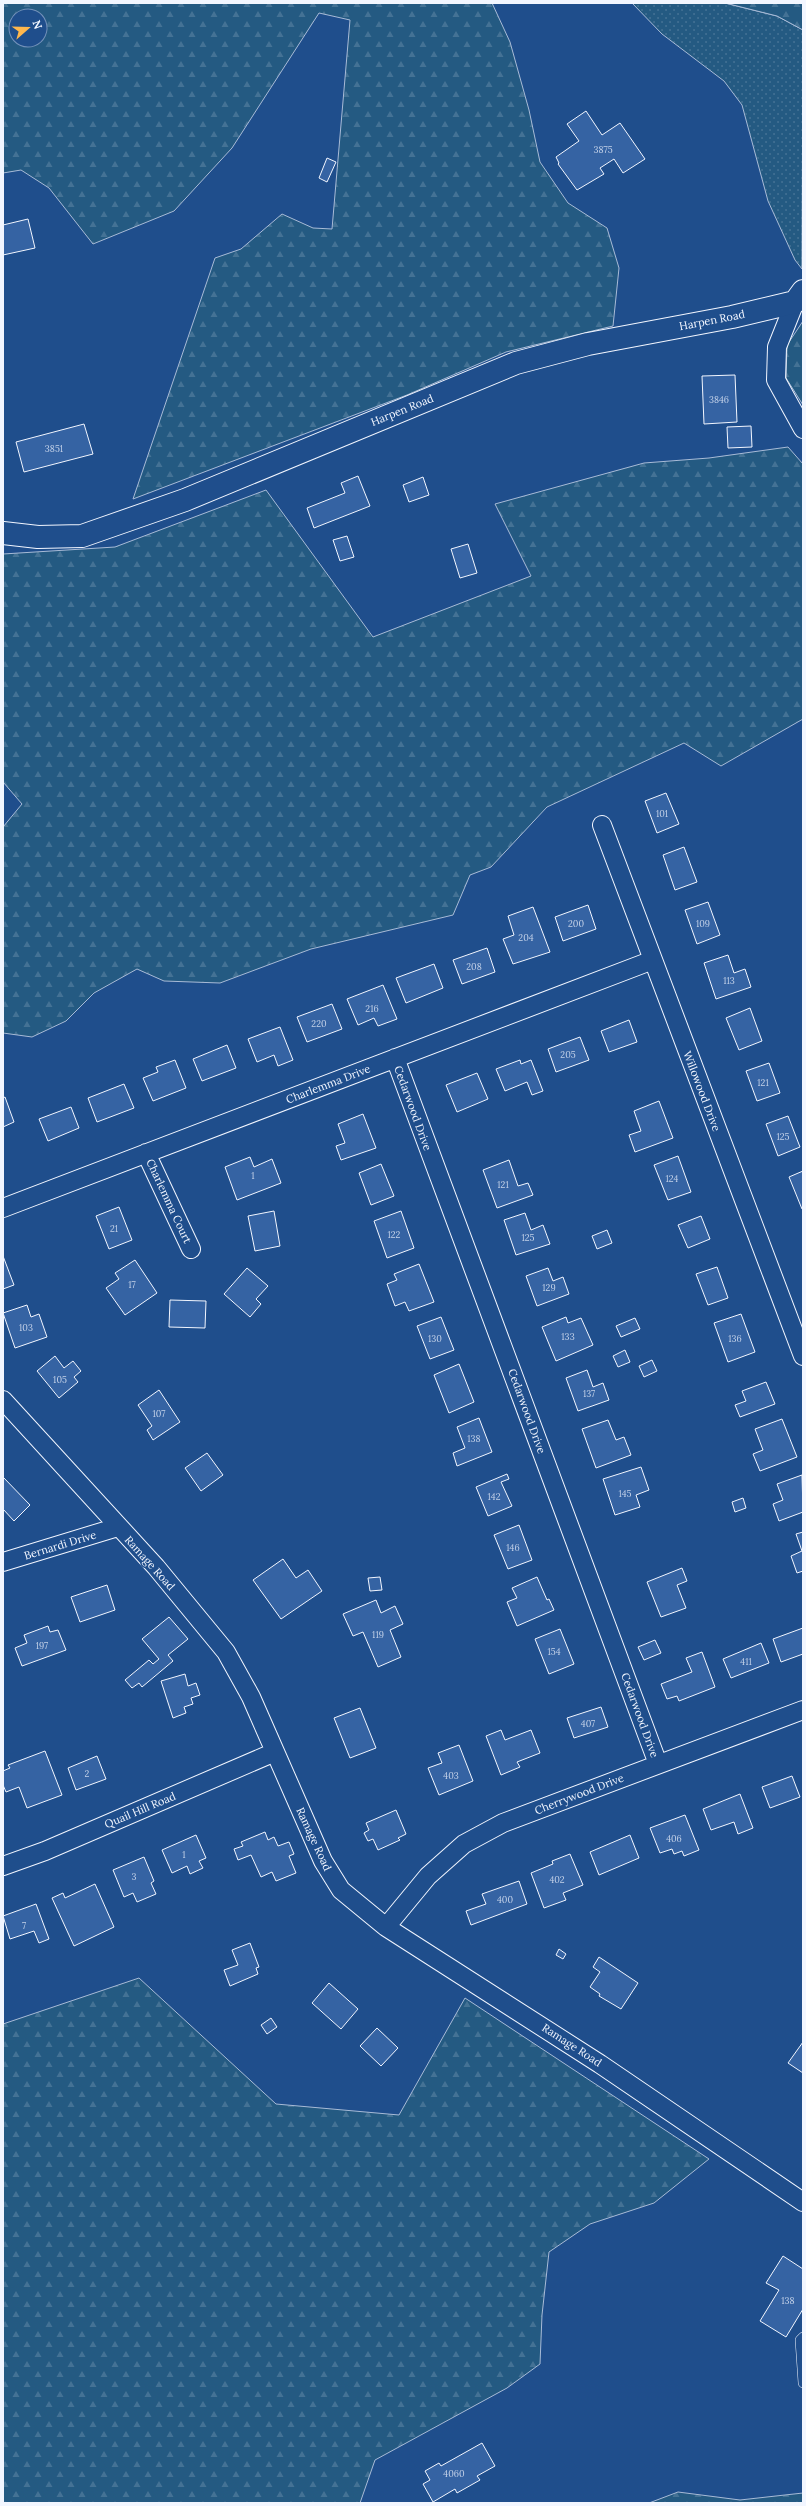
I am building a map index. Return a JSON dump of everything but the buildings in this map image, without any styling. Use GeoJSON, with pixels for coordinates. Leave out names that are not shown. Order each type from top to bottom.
{"type":"FeatureCollection","features":[{"type":"Feature","properties":{"kind":"street"},"geometry":{"type":"LineString","coordinates":[[799,296],[777,347],[776,380],[803,429]]}},
{"type":"Feature","properties":{"kind":"street","name":"Harpen Road"},"geometry":{"type":"LineString","coordinates":[[3,533],[38,537],[82,536],[185,500],[516,363],[588,344],[732,317],[799,296]]}},
{"type":"Feature","properties":{"kind":"street","name":"Willowood Drive"},"geometry":{"type":"LineString","coordinates":[[602,825],[803,1356]]}},
{"type":"Feature","properties":{"kind":"street","name":"Charlemma Drive"},"geometry":{"type":"LineString","coordinates":[[3,1208],[653,960]]}},
{"type":"Feature","properties":{"kind":"street","name":"Cedarwood Drive"},"geometry":{"type":"LineString","coordinates":[[395,1058],[658,1764]]}},
{"type":"Feature","properties":{"kind":"street","name":"Charlemma Court"},"geometry":{"type":"LineString","coordinates":[[146,1153],[191,1248]]}},
{"type":"Feature","properties":{"kind":"street","name":"Ramage Road"},"geometry":{"type":"LineString","coordinates":[[3,1400],[156,1567],[226,1652],[251,1697],[323,1861],[341,1890],[386,1927],[600,2064],[803,2202]]}},
{"type":"Feature","properties":{"kind":"street","name":"Bernardi Drive"},"geometry":{"type":"LineString","coordinates":[[3,1562],[118,1527]]}},
{"type":"Feature","properties":{"kind":"street","name":"Cherrywood Drive"},"geometry":{"type":"LineString","coordinates":[[386,1927],[428,1876],[464,1844],[503,1823],[803,1710]]}},
{"type":"Feature","properties":{"kind":"street","name":"Quail Hill Road"},"geometry":{"type":"LineString","coordinates":[[3,1866],[45,1851],[275,1752]]}},
{"type":"Feature","properties":{"kind":"lane"},"geometry":{"type":"LineString","coordinates":[[803,2337],[800,2340],[803,2383]]}},
{"type":"Feature","properties":{"kind":"green space"},"geometry":{"type":"Polygon","coordinates":[[[3,3],[492,3],[510,42],[529,110],[540,162],[568,203],[607,228],[619,268],[613,326],[506,352],[407,395],[133,499],[215,258],[241,249],[282,214],[313,228],[332,229],[350,20],[319,13],[232,148],[174,211],[93,244],[49,188],[21,170],[3,173],[3,3]]]}},
{"type":"Feature","properties":{"kind":"green space"},"geometry":{"type":"Polygon","coordinates":[[[632,3],[725,3],[777,16],[803,30],[802,269],[795,260],[768,201],[742,105],[724,81],[662,34],[632,3]]]}},
{"type":"Feature","properties":{"kind":"green space"},"geometry":{"type":"Polygon","coordinates":[[[725,3],[803,3],[803,30],[777,16],[725,3]]]}},
{"type":"Feature","properties":{"kind":"green space"},"geometry":{"type":"Polygon","coordinates":[[[803,321],[803,405],[786,378],[787,345],[803,321]]]}},
{"type":"Feature","properties":{"kind":"green space"},"geometry":{"type":"Polygon","coordinates":[[[788,447],[803,464],[803,719],[721,766],[684,743],[547,807],[491,867],[470,875],[453,915],[311,949],[220,983],[164,981],[137,969],[94,993],[66,1021],[32,1037],[3,1033],[3,827],[22,804],[3,782],[3,554],[115,547],[266,490],[373,637],[531,576],[495,504],[644,463],[709,458],[788,447]]]}},
{"type":"Feature","properties":{"kind":"green space"},"geometry":{"type":"Polygon","coordinates":[[[139,1978],[276,2104],[399,2115],[465,1998],[709,2159],[654,2203],[590,2224],[549,2252],[542,2315],[540,2364],[507,2388],[375,2460],[360,2503],[3,2503],[3,2024],[139,1978]]]}},
{"type":"Feature","properties":{"kind":"green space"},"geometry":{"type":"Polygon","coordinates":[[[678,2492],[740,2500],[803,2493],[803,2503],[649,2503],[678,2492]]]}}]}
